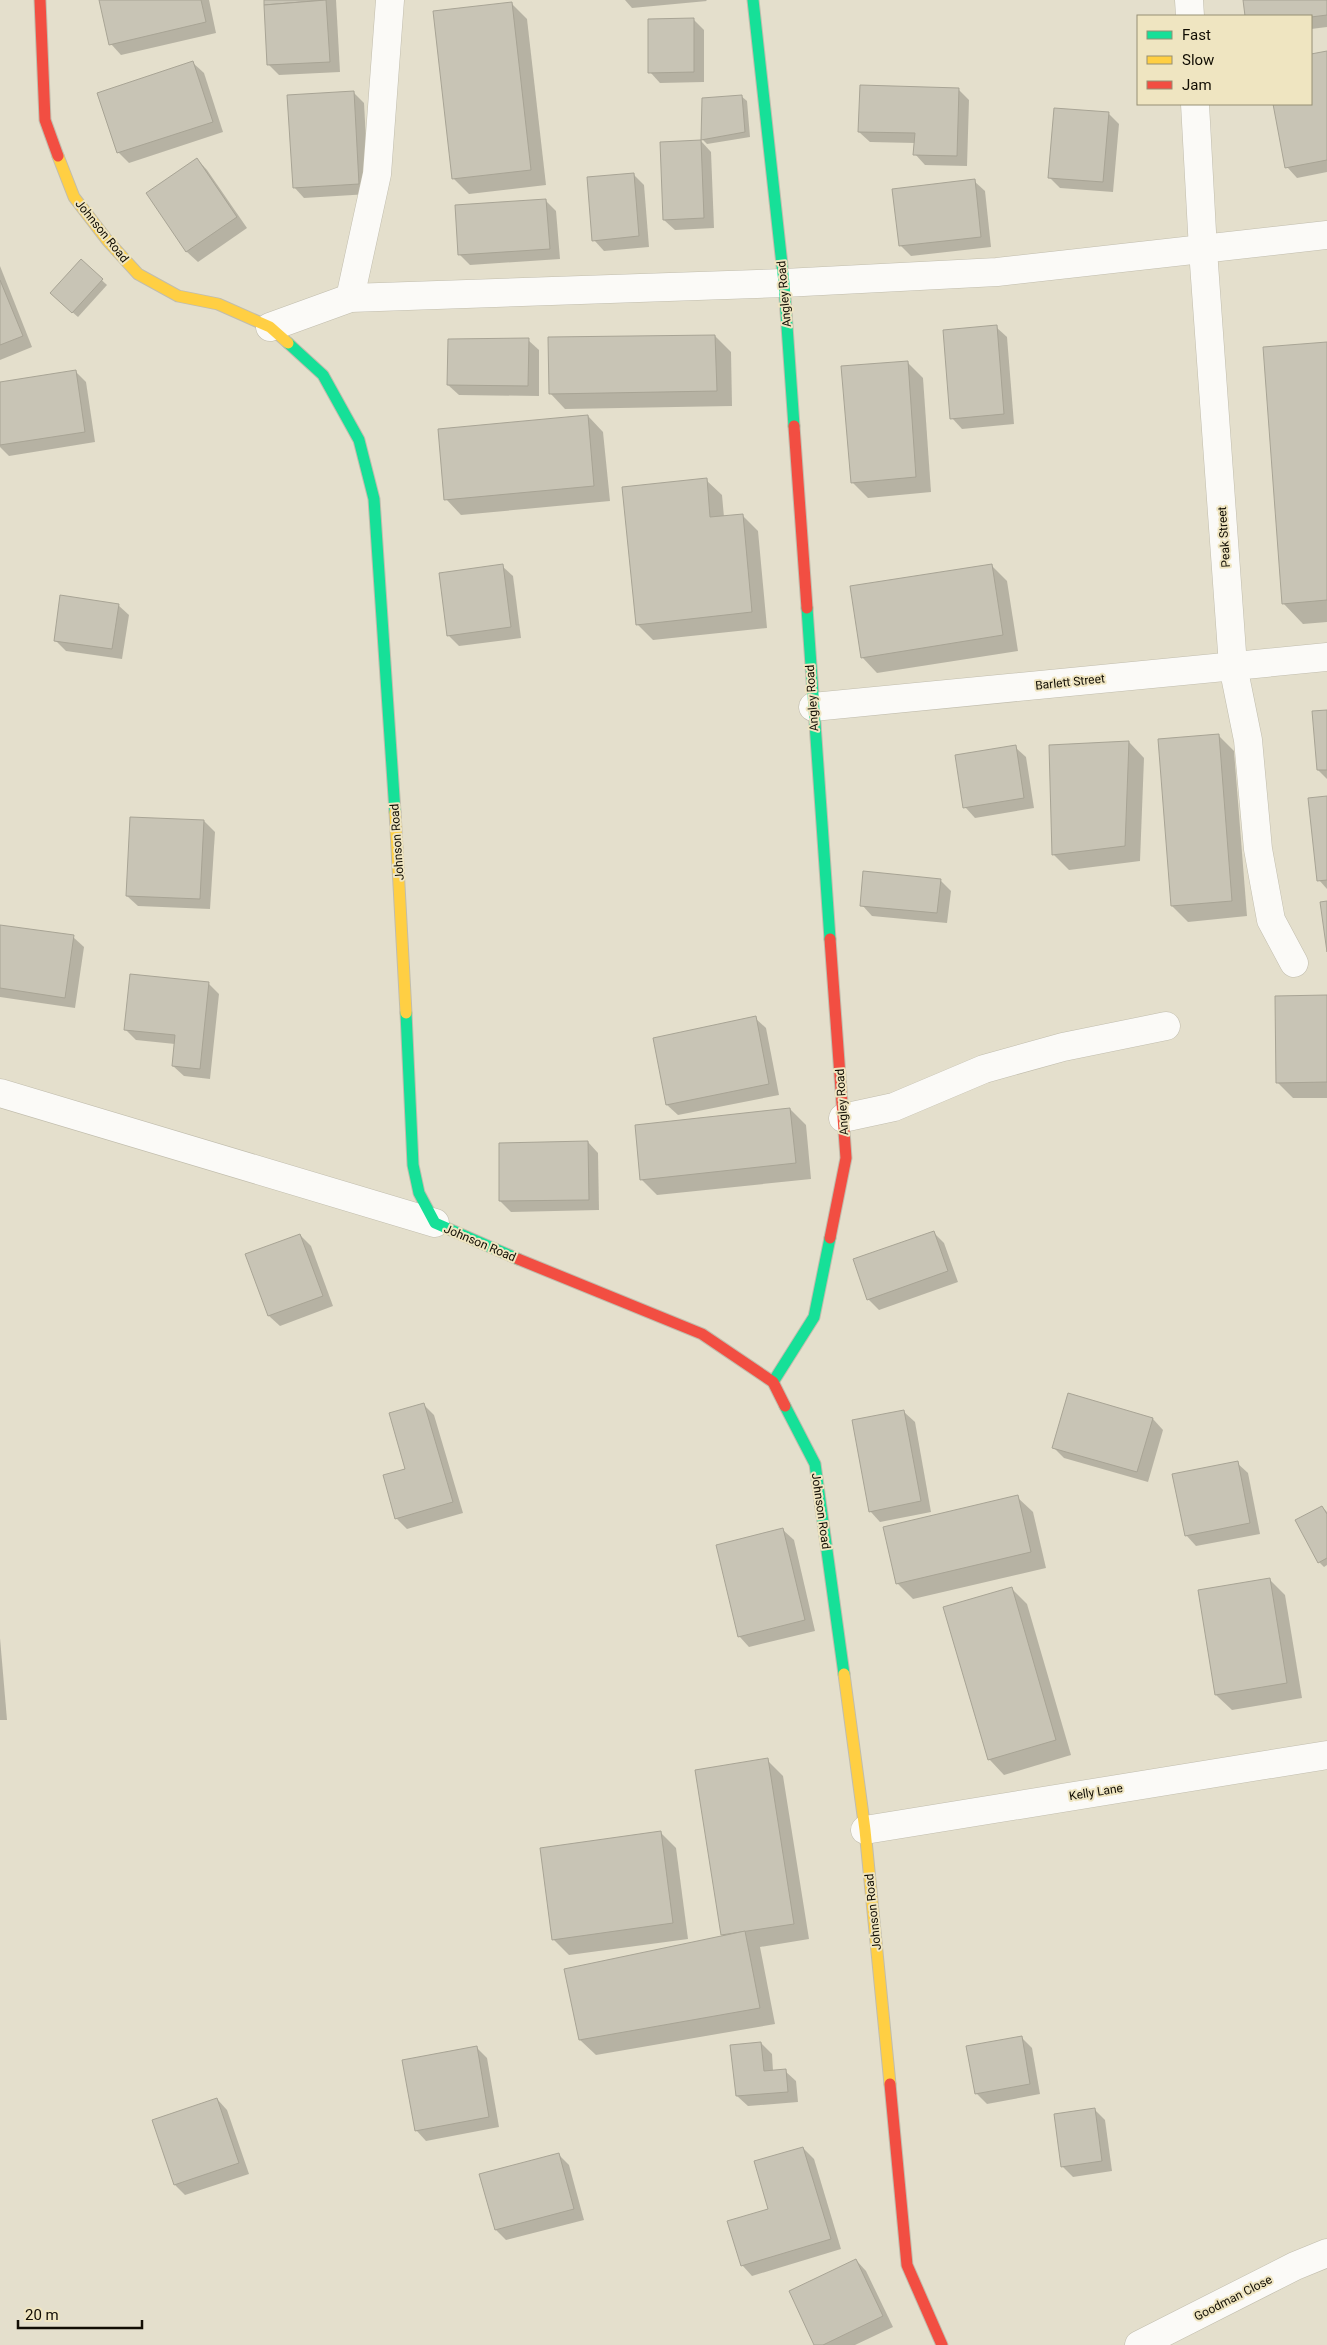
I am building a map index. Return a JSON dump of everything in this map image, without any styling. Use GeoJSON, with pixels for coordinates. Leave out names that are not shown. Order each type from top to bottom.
{"type":"FeatureCollection","features":[{"type":"Feature","properties":{"kind":"street","name":"Johnson Road"},"geometry":{"type":"LineString","coordinates":[[40,0],[46,120],[74,196],[107,240],[138,274],[178,296],[218,304],[270,327],[323,375],[359,440],[374,498],[399,880],[413,1166],[419,1193],[435,1223],[578,1285],[702,1334],[774,1382],[815,1464],[865,1830],[907,2264],[942,2345]]}},
{"type":"Feature","properties":{"kind":"street"},"geometry":{"type":"LineString","coordinates":[[350,298],[377,174],[390,0]]}},
{"type":"Feature","properties":{"kind":"street","name":"Angley Road"},"geometry":{"type":"LineString","coordinates":[[753,0],[784,283],[846,1158],[814,1317],[774,1382]]}},
{"type":"Feature","properties":{"kind":"street"},"geometry":{"type":"LineString","coordinates":[[1189,0],[1190,15]]}},
{"type":"Feature","properties":{"kind":"street","name":"Peak Street"},"geometry":{"type":"LineString","coordinates":[[1195,105],[1203,250],[1233,666],[1248,740],[1258,849],[1271,920],[1294,963]]}},
{"type":"Feature","properties":{"kind":"street"},"geometry":{"type":"LineString","coordinates":[[270,327],[350,298],[784,283],[997,272],[1327,235]]}},
{"type":"Feature","properties":{"kind":"street","name":"Barlett Street"},"geometry":{"type":"LineString","coordinates":[[813,707],[1327,657]]}},
{"type":"Feature","properties":{"kind":"street"},"geometry":{"type":"LineString","coordinates":[[843,1118],[894,1107],[993,1066],[1063,1047],[1166,1026]]}},
{"type":"Feature","properties":{"kind":"street"},"geometry":{"type":"LineString","coordinates":[[0,1093],[435,1223]]}},
{"type":"Feature","properties":{"kind":"street","name":"Kelly Lane"},"geometry":{"type":"LineString","coordinates":[[865,1830],[1327,1755]]}},
{"type":"Feature","properties":{"kind":"street","name":"Goodman Close"},"geometry":{"type":"LineString","coordinates":[[1140,2345],[1295,2266],[1327,2253]]}},
{"type":"Feature","properties":{"kind":"building"},"geometry":{"type":"Polygon","coordinates":[[[99,0],[201,0],[206,22],[109,45],[99,0]]]}},
{"type":"Feature","properties":{"kind":"building"},"geometry":{"type":"Polygon","coordinates":[[[264,0],[326,0],[264,5],[264,0]]]}},
{"type":"Feature","properties":{"kind":"building"},"geometry":{"type":"Polygon","coordinates":[[[326,0],[330,62],[267,65],[264,5],[326,0]]]}},
{"type":"Feature","properties":{"kind":"building"},"geometry":{"type":"Polygon","coordinates":[[[1243,0],[1327,0],[1327,15],[1312,17],[1312,15],[1245,15],[1243,0]]]}},
{"type":"Feature","properties":{"kind":"building"},"geometry":{"type":"Polygon","coordinates":[[[512,2],[531,170],[452,179],[433,11],[512,2]]]}},
{"type":"Feature","properties":{"kind":"building"},"geometry":{"type":"Polygon","coordinates":[[[694,18],[694,72],[648,73],[648,19],[694,18]]]}},
{"type":"Feature","properties":{"kind":"building"},"geometry":{"type":"Polygon","coordinates":[[[1327,51],[1327,160],[1285,168],[1273,105],[1312,105],[1312,54],[1327,51]]]}},
{"type":"Feature","properties":{"kind":"building"},"geometry":{"type":"Polygon","coordinates":[[[193,61],[213,122],[117,153],[97,93],[193,61]]]}},
{"type":"Feature","properties":{"kind":"building"},"geometry":{"type":"Polygon","coordinates":[[[860,85],[959,88],[957,156],[913,155],[915,133],[858,132],[860,85]]]}},
{"type":"Feature","properties":{"kind":"building"},"geometry":{"type":"Polygon","coordinates":[[[354,91],[359,184],[293,188],[287,95],[354,91]]]}},
{"type":"Feature","properties":{"kind":"building"},"geometry":{"type":"Polygon","coordinates":[[[742,95],[745,132],[701,140],[702,98],[742,95]]]}},
{"type":"Feature","properties":{"kind":"building"},"geometry":{"type":"Polygon","coordinates":[[[1054,108],[1109,112],[1103,182],[1048,178],[1054,108]]]}},
{"type":"Feature","properties":{"kind":"building"},"geometry":{"type":"Polygon","coordinates":[[[701,140],[704,218],[663,220],[660,142],[701,140]]]}},
{"type":"Feature","properties":{"kind":"building"},"geometry":{"type":"Polygon","coordinates":[[[197,158],[237,217],[186,252],[146,193],[197,158]]]}},
{"type":"Feature","properties":{"kind":"building"},"geometry":{"type":"Polygon","coordinates":[[[634,173],[639,236],[592,241],[587,177],[634,173]]]}},
{"type":"Feature","properties":{"kind":"building"},"geometry":{"type":"Polygon","coordinates":[[[975,179],[981,237],[899,246],[892,189],[975,179]]]}},
{"type":"Feature","properties":{"kind":"building"},"geometry":{"type":"Polygon","coordinates":[[[546,199],[550,249],[458,255],[455,205],[546,199]]]}},
{"type":"Feature","properties":{"kind":"building"},"geometry":{"type":"Polygon","coordinates":[[[81,259],[103,279],[72,313],[50,293],[81,259]]]}},
{"type":"Feature","properties":{"kind":"building"},"geometry":{"type":"Polygon","coordinates":[[[0,280],[23,336],[0,345],[0,280]]]}},
{"type":"Feature","properties":{"kind":"building"},"geometry":{"type":"Polygon","coordinates":[[[997,325],[1004,414],[950,419],[943,330],[997,325]]]}},
{"type":"Feature","properties":{"kind":"building"},"geometry":{"type":"Polygon","coordinates":[[[715,335],[717,391],[549,394],[548,337],[715,335]]]}},
{"type":"Feature","properties":{"kind":"building"},"geometry":{"type":"Polygon","coordinates":[[[529,338],[528,386],[447,385],[448,339],[529,338]]]}},
{"type":"Feature","properties":{"kind":"building"},"geometry":{"type":"Polygon","coordinates":[[[1327,342],[1327,600],[1282,604],[1263,347],[1327,342]]]}},
{"type":"Feature","properties":{"kind":"building"},"geometry":{"type":"Polygon","coordinates":[[[908,361],[916,477],[851,483],[841,366],[908,361]]]}},
{"type":"Feature","properties":{"kind":"building"},"geometry":{"type":"Polygon","coordinates":[[[76,370],[85,432],[0,445],[0,382],[76,370]]]}},
{"type":"Feature","properties":{"kind":"building"},"geometry":{"type":"Polygon","coordinates":[[[588,415],[594,486],[444,500],[438,429],[588,415]]]}},
{"type":"Feature","properties":{"kind":"building"},"geometry":{"type":"Polygon","coordinates":[[[707,478],[710,517],[743,514],[752,612],[636,625],[622,487],[707,478]]]}},
{"type":"Feature","properties":{"kind":"building"},"geometry":{"type":"Polygon","coordinates":[[[503,564],[511,627],[447,636],[439,573],[503,564]]]}},
{"type":"Feature","properties":{"kind":"building"},"geometry":{"type":"Polygon","coordinates":[[[992,564],[1003,635],[861,658],[850,586],[992,564]]]}},
{"type":"Feature","properties":{"kind":"building"},"geometry":{"type":"Polygon","coordinates":[[[60,595],[119,604],[112,649],[54,641],[60,595]]]}},
{"type":"Feature","properties":{"kind":"building"},"geometry":{"type":"Polygon","coordinates":[[[1327,710],[1327,770],[1317,770],[1312,711],[1327,710]]]}},
{"type":"Feature","properties":{"kind":"building"},"geometry":{"type":"Polygon","coordinates":[[[1219,734],[1232,901],[1171,906],[1158,739],[1219,734]]]}},
{"type":"Feature","properties":{"kind":"building"},"geometry":{"type":"Polygon","coordinates":[[[1129,741],[1125,846],[1052,855],[1049,745],[1129,741]]]}},
{"type":"Feature","properties":{"kind":"building"},"geometry":{"type":"Polygon","coordinates":[[[1016,745],[1024,798],[963,808],[955,755],[1016,745]]]}},
{"type":"Feature","properties":{"kind":"building"},"geometry":{"type":"Polygon","coordinates":[[[1327,796],[1327,880],[1317,881],[1308,798],[1327,796]]]}},
{"type":"Feature","properties":{"kind":"building"},"geometry":{"type":"Polygon","coordinates":[[[130,817],[204,820],[200,899],[126,896],[130,817]]]}},
{"type":"Feature","properties":{"kind":"building"},"geometry":{"type":"Polygon","coordinates":[[[863,871],[941,879],[937,913],[860,906],[863,871]]]}},
{"type":"Feature","properties":{"kind":"building"},"geometry":{"type":"Polygon","coordinates":[[[1327,901],[1327,952],[1320,902],[1327,901]]]}},
{"type":"Feature","properties":{"kind":"building"},"geometry":{"type":"Polygon","coordinates":[[[0,925],[74,935],[65,998],[0,988],[0,925]]]}},
{"type":"Feature","properties":{"kind":"building"},"geometry":{"type":"Polygon","coordinates":[[[130,974],[209,982],[200,1069],[172,1066],[175,1035],[124,1030],[130,974]]]}},
{"type":"Feature","properties":{"kind":"building"},"geometry":{"type":"Polygon","coordinates":[[[1327,995],[1327,1082],[1276,1083],[1275,996],[1327,995]]]}},
{"type":"Feature","properties":{"kind":"building"},"geometry":{"type":"Polygon","coordinates":[[[756,1016],[769,1084],[666,1105],[653,1038],[756,1016]]]}},
{"type":"Feature","properties":{"kind":"building"},"geometry":{"type":"Polygon","coordinates":[[[790,1108],[796,1163],[640,1180],[635,1125],[790,1108]]]}},
{"type":"Feature","properties":{"kind":"building"},"geometry":{"type":"Polygon","coordinates":[[[588,1141],[589,1200],[499,1201],[499,1143],[588,1141]]]}},
{"type":"Feature","properties":{"kind":"building"},"geometry":{"type":"Polygon","coordinates":[[[934,1231],[948,1271],[867,1300],[853,1259],[934,1231]]]}},
{"type":"Feature","properties":{"kind":"building"},"geometry":{"type":"Polygon","coordinates":[[[300,1234],[323,1296],[268,1316],[245,1254],[300,1234]]]}},
{"type":"Feature","properties":{"kind":"building"},"geometry":{"type":"Polygon","coordinates":[[[1068,1393],[1153,1418],[1137,1472],[1052,1448],[1068,1393]]]}},
{"type":"Feature","properties":{"kind":"building"},"geometry":{"type":"Polygon","coordinates":[[[424,1403],[453,1502],[395,1519],[383,1475],[405,1469],[389,1413],[424,1403]]]}},
{"type":"Feature","properties":{"kind":"building"},"geometry":{"type":"Polygon","coordinates":[[[904,1410],[921,1501],[869,1512],[852,1420],[904,1410]]]}},
{"type":"Feature","properties":{"kind":"building"},"geometry":{"type":"Polygon","coordinates":[[[1238,1461],[1250,1523],[1185,1536],[1172,1474],[1238,1461]]]}},
{"type":"Feature","properties":{"kind":"building"},"geometry":{"type":"Polygon","coordinates":[[[1018,1495],[1031,1552],[896,1584],[883,1527],[1018,1495]]]}},
{"type":"Feature","properties":{"kind":"building"},"geometry":{"type":"Polygon","coordinates":[[[1322,1506],[1327,1514],[1327,1558],[1318,1563],[1295,1520],[1322,1506]]]}},
{"type":"Feature","properties":{"kind":"building"},"geometry":{"type":"Polygon","coordinates":[[[783,1528],[805,1620],[738,1637],[716,1545],[783,1528]]]}},
{"type":"Feature","properties":{"kind":"building"},"geometry":{"type":"Polygon","coordinates":[[[1270,1578],[1287,1683],[1215,1695],[1198,1590],[1270,1578]]]}},
{"type":"Feature","properties":{"kind":"building"},"geometry":{"type":"Polygon","coordinates":[[[1012,1587],[1056,1740],[988,1760],[943,1607],[1012,1587]]]}},
{"type":"Feature","properties":{"kind":"building"},"geometry":{"type":"Polygon","coordinates":[[[768,1758],[794,1924],[721,1935],[695,1770],[768,1758]]]}},
{"type":"Feature","properties":{"kind":"building"},"geometry":{"type":"Polygon","coordinates":[[[661,1831],[673,1923],[552,1940],[540,1848],[661,1831]]]}},
{"type":"Feature","properties":{"kind":"building"},"geometry":{"type":"Polygon","coordinates":[[[745,1931],[760,2008],[579,2040],[564,1969],[745,1931]]]}},
{"type":"Feature","properties":{"kind":"building"},"geometry":{"type":"Polygon","coordinates":[[[1022,2036],[1030,2084],[975,2094],[966,2046],[1022,2036]]]}},
{"type":"Feature","properties":{"kind":"building"},"geometry":{"type":"Polygon","coordinates":[[[761,2042],[764,2071],[786,2069],[788,2092],[736,2096],[730,2045],[761,2042]]]}},
{"type":"Feature","properties":{"kind":"building"},"geometry":{"type":"Polygon","coordinates":[[[477,2046],[489,2117],[415,2131],[402,2060],[477,2046]]]}},
{"type":"Feature","properties":{"kind":"building"},"geometry":{"type":"Polygon","coordinates":[[[217,2098],[239,2163],[174,2185],[152,2120],[217,2098]]]}},
{"type":"Feature","properties":{"kind":"building"},"geometry":{"type":"Polygon","coordinates":[[[1095,2108],[1102,2161],[1061,2167],[1054,2114],[1095,2108]]]}},
{"type":"Feature","properties":{"kind":"building"},"geometry":{"type":"Polygon","coordinates":[[[803,2147],[831,2239],[741,2266],[727,2221],[768,2209],[754,2161],[803,2147]]]}},
{"type":"Feature","properties":{"kind":"building"},"geometry":{"type":"Polygon","coordinates":[[[559,2153],[574,2209],[495,2230],[479,2174],[559,2153]]]}},
{"type":"Feature","properties":{"kind":"building"},"geometry":{"type":"Polygon","coordinates":[[[856,2259],[883,2316],[823,2345],[814,2345],[789,2291],[856,2259]]]}},
{"type":"Feature","properties":{"kind":"traffic: fast"},"geometry":{"type":"LineString","coordinates":[[753,0],[784,283],[794,426]]}},
{"type":"Feature","properties":{"kind":"traffic: fast"},"geometry":{"type":"LineString","coordinates":[[288,343],[323,375],[359,440],[374,499],[395,812]]}},
{"type":"Feature","properties":{"kind":"traffic: fast"},"geometry":{"type":"LineString","coordinates":[[807,608],[830,939]]}},
{"type":"Feature","properties":{"kind":"traffic: fast"},"geometry":{"type":"LineString","coordinates":[[406,1013],[413,1165],[419,1193],[435,1223],[518,1259]]}},
{"type":"Feature","properties":{"kind":"traffic: fast"},"geometry":{"type":"LineString","coordinates":[[773,1382],[814,1317],[830,1238]]}},
{"type":"Feature","properties":{"kind":"traffic: fast"},"geometry":{"type":"LineString","coordinates":[[785,1406],[815,1464],[844,1674]]}},
{"type":"Feature","properties":{"kind":"traffic: slow"},"geometry":{"type":"LineString","coordinates":[[58,156],[74,197],[107,240],[138,274],[178,296],[218,304],[270,327],[288,343]]}},
{"type":"Feature","properties":{"kind":"traffic: slow"},"geometry":{"type":"LineString","coordinates":[[395,812],[406,1013]]}},
{"type":"Feature","properties":{"kind":"traffic: slow"},"geometry":{"type":"LineString","coordinates":[[844,1674],[865,1830],[890,2084]]}},
{"type":"Feature","properties":{"kind":"traffic: jam"},"geometry":{"type":"LineString","coordinates":[[40,0],[45,120],[58,156]]}},
{"type":"Feature","properties":{"kind":"traffic: jam"},"geometry":{"type":"LineString","coordinates":[[794,426],[807,608]]}},
{"type":"Feature","properties":{"kind":"traffic: jam"},"geometry":{"type":"LineString","coordinates":[[830,939],[846,1158],[830,1238]]}},
{"type":"Feature","properties":{"kind":"traffic: jam"},"geometry":{"type":"LineString","coordinates":[[518,1259],[702,1334],[773,1382],[785,1406]]}},
{"type":"Feature","properties":{"kind":"traffic: jam"},"geometry":{"type":"LineString","coordinates":[[890,2084],[907,2265],[942,2345]]}}]}
